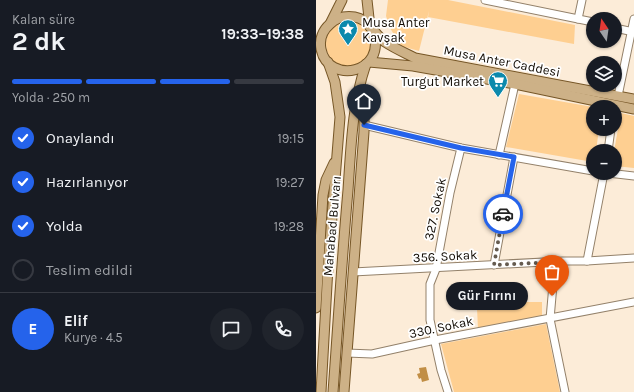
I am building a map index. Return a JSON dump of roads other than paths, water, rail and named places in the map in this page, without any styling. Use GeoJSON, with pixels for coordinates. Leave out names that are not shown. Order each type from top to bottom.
{"type":"FeatureCollection","features":[{"type":"Feature","properties":{"kind":"main road"},"geometry":{"type":"LineString","coordinates":[[342,0],[321,40],[322,56],[335,68],[344,71],[353,71],[362,68],[368,63],[375,52],[376,38],[372,29],[367,0]]}},
{"type":"Feature","properties":{"kind":"main road"},"geometry":{"type":"LineString","coordinates":[[316,32],[342,17],[362,19],[372,29]]}},
{"type":"Feature","properties":{"kind":"main road","name":"Musa Anter Caddesi"},"geometry":{"type":"LineString","coordinates":[[372,29],[385,42],[415,58],[599,100]]}},
{"type":"Feature","properties":{"kind":"main road","name":"Mahabad Bulvarı"},"geometry":{"type":"LineString","coordinates":[[320,392],[340,117],[335,82],[322,56]]}},
{"type":"Feature","properties":{"kind":"main road","name":"Musa Anter Caddesi"},"geometry":{"type":"LineString","coordinates":[[368,63],[414,66],[596,100]]}},
{"type":"Feature","properties":{"kind":"main road","name":"Mahabad Bulvarı"},"geometry":{"type":"LineString","coordinates":[[333,392],[353,122],[357,99],[368,63]]}},
{"type":"Feature","properties":{"kind":"main road"},"geometry":{"type":"LineString","coordinates":[[344,392],[364,125],[364,118],[357,99]]}},
{"type":"Feature","properties":{"kind":"main road","name":"Musa Anter Caddesi"},"geometry":{"type":"LineString","coordinates":[[622,102],[634,99]]}},
{"type":"Feature","properties":{"kind":"main road","name":"Musa Anter Caddesi"},"geometry":{"type":"LineString","coordinates":[[622,106],[634,109]]}},
{"type":"Feature","properties":{"kind":"main road"},"geometry":{"type":"LineString","coordinates":[[316,308],[320,195],[337,156]]}},
{"type":"Feature","properties":{"kind":"street"},"geometry":{"type":"LineString","coordinates":[[485,0],[517,3],[586,21]]}},
{"type":"Feature","properties":{"kind":"street"},"geometry":{"type":"LineString","coordinates":[[578,19],[582,0]]}},
{"type":"Feature","properties":{"kind":"street"},"geometry":{"type":"LineString","coordinates":[[617,100],[633,32],[634,19]]}},
{"type":"Feature","properties":{"kind":"street"},"geometry":{"type":"LineString","coordinates":[[622,30],[633,32]]}},
{"type":"Feature","properties":{"kind":"street"},"geometry":{"type":"LineString","coordinates":[[499,154],[515,84]]}},
{"type":"Feature","properties":{"kind":"street"},"geometry":{"type":"LineString","coordinates":[[364,125],[461,148],[586,170]]}},
{"type":"Feature","properties":{"kind":"street","name":"327. Sokak"},"geometry":{"type":"LineString","coordinates":[[448,392],[441,370],[430,320],[430,284],[436,269],[447,208],[461,148]]}},
{"type":"Feature","properties":{"kind":"street"},"geometry":{"type":"LineString","coordinates":[[494,265],[514,157]]}},
{"type":"Feature","properties":{"kind":"street"},"geometry":{"type":"LineString","coordinates":[[622,175],[634,176]]}},
{"type":"Feature","properties":{"kind":"street"},"geometry":{"type":"LineString","coordinates":[[587,261],[603,180]]}},
{"type":"Feature","properties":{"kind":"street","name":"356. Sokak"},"geometry":{"type":"LineString","coordinates":[[353,272],[634,258]]}},
{"type":"Feature","properties":{"kind":"street"},"geometry":{"type":"LineString","coordinates":[[555,262],[550,319],[565,392]]}},
{"type":"Feature","properties":{"kind":"street","name":"330. Sokak"},"geometry":{"type":"LineString","coordinates":[[346,353],[372,354],[435,340],[634,302]]}},
{"type":"Feature","properties":{"kind":"place","name":"Musa Anter Kavşak"},"geometry":{"type":"Point","coordinates":[348,46]}},
{"type":"Feature","properties":{"kind":"place","name":"Turgut Market"},"geometry":{"type":"Point","coordinates":[498,98]}},
{"type":"Feature","properties":{"kind":"place","name":"Gür Fırını"},"geometry":{"type":"Point","coordinates":[552,296]}}]}
